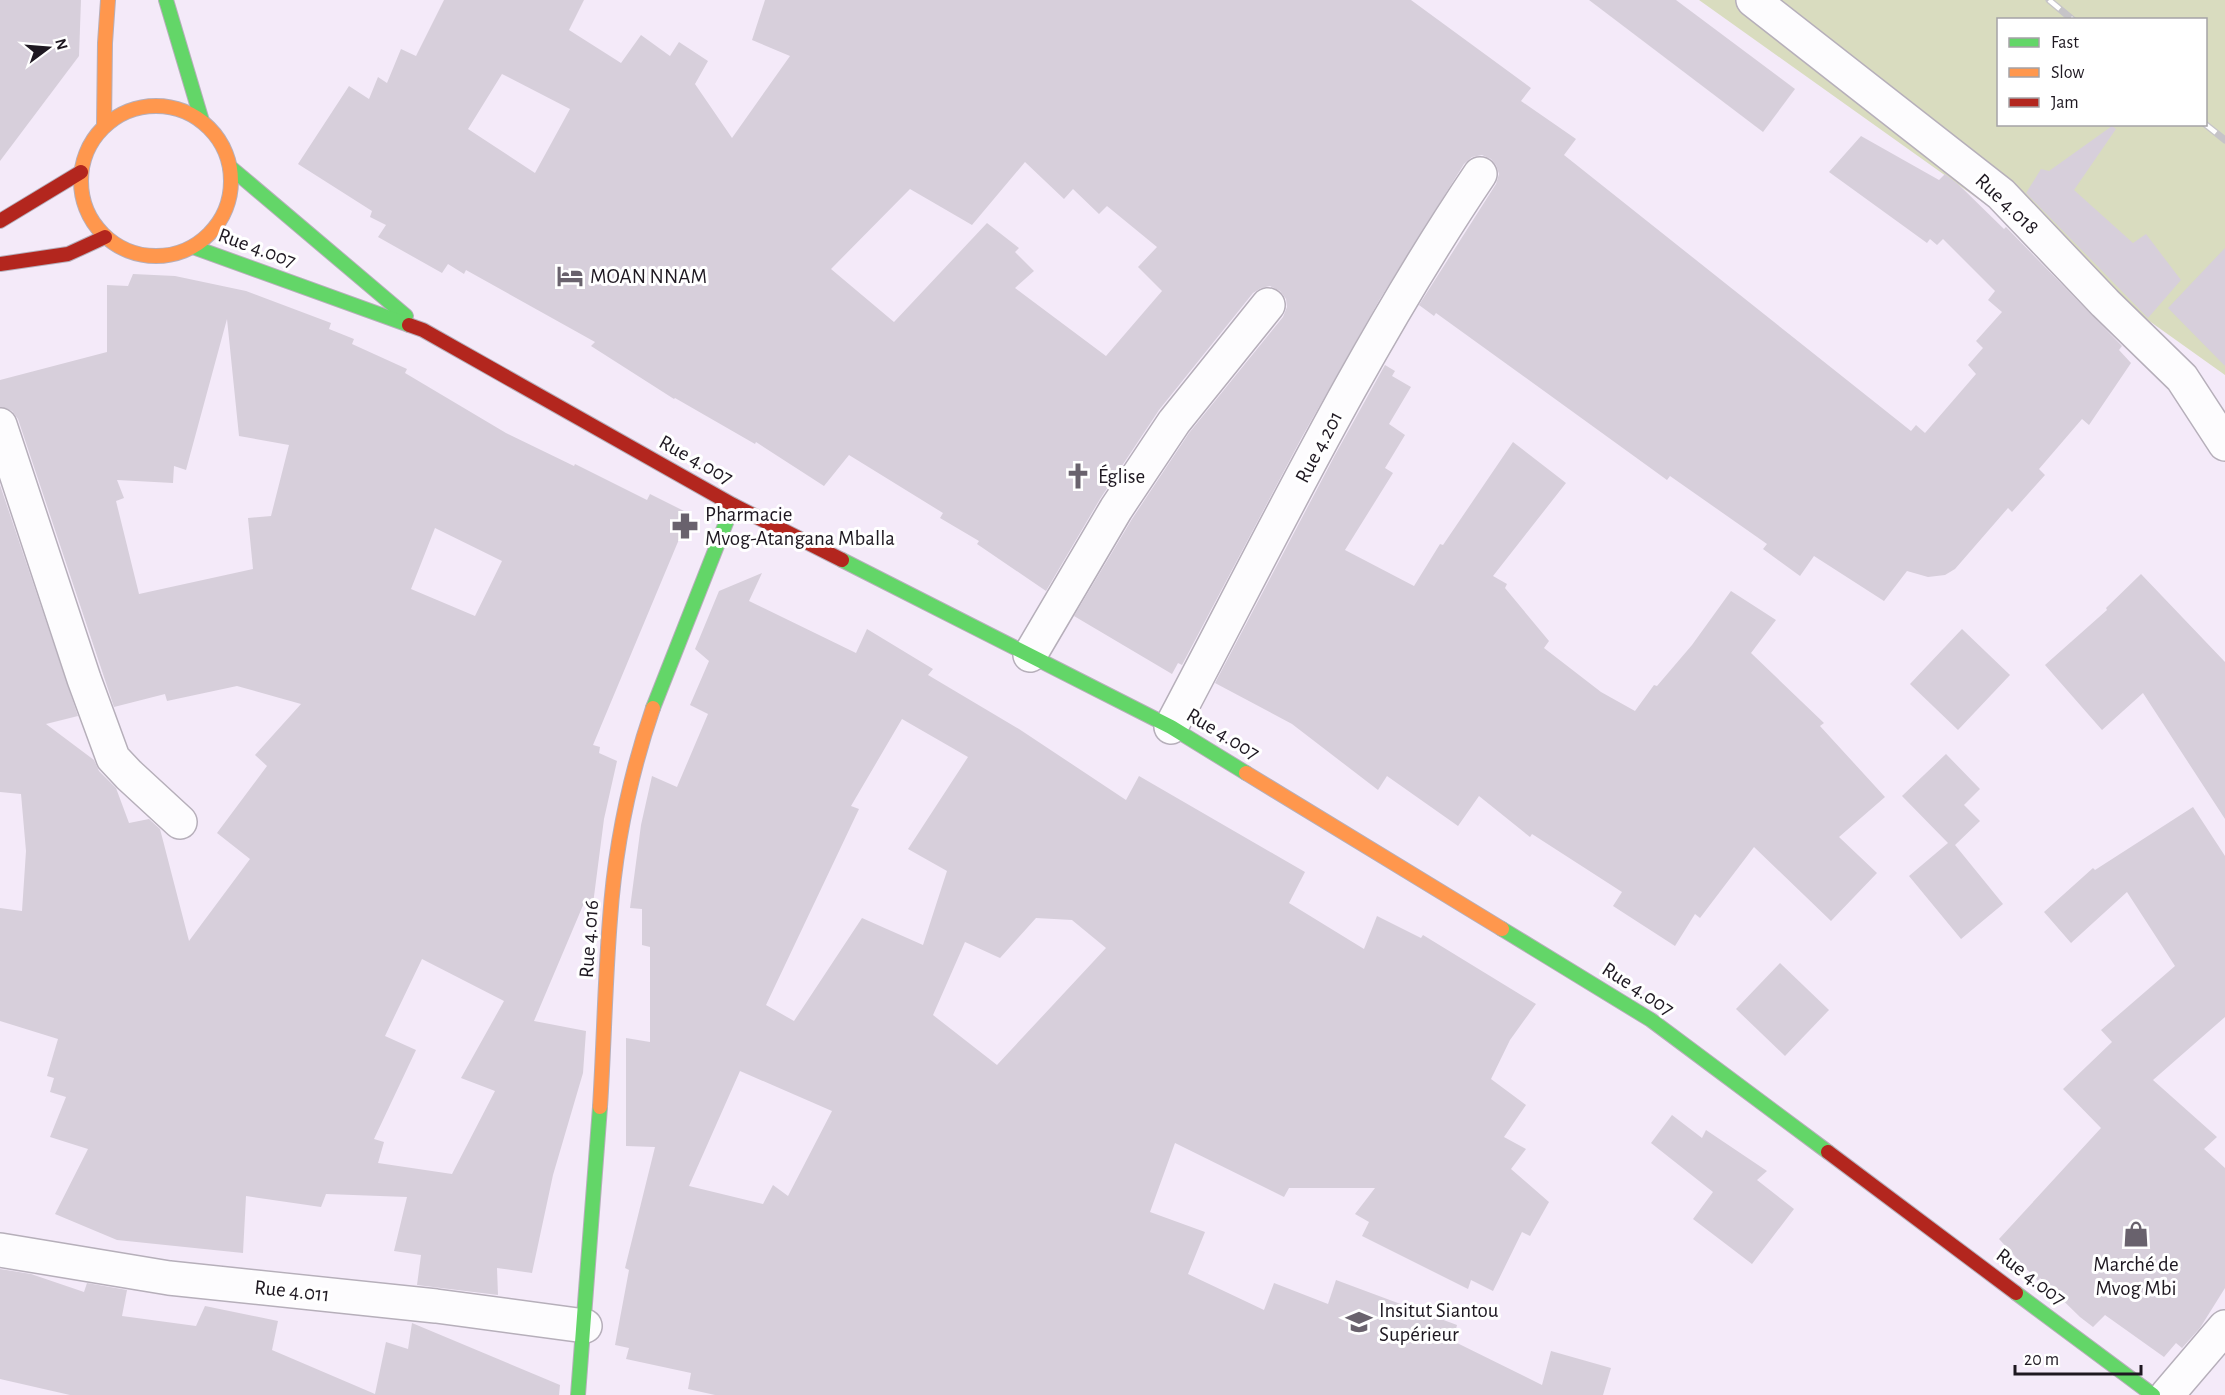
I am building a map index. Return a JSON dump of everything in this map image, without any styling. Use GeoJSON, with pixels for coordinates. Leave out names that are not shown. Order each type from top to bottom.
{"type":"FeatureCollection","features":[{"type":"Feature","properties":{"kind":"main road"},"geometry":{"type":"LineString","coordinates":[[104,126],[108,0]]}},
{"type":"Feature","properties":{"kind":"main road"},"geometry":{"type":"LineString","coordinates":[[166,0],[202,121]]}},
{"type":"Feature","properties":{"kind":"main road"},"geometry":{"type":"LineString","coordinates":[[152,106],[178,109],[202,121],[220,141],[230,166],[231,190],[224,213],[211,233],[193,247],[170,256],[147,257],[124,250],[105,237],[90,218],[82,196],[81,172],[88,147],[104,126],[126,112],[152,106]]}},
{"type":"Feature","properties":{"kind":"main road"},"geometry":{"type":"LineString","coordinates":[[230,166],[423,330]]}},
{"type":"Feature","properties":{"kind":"main road"},"geometry":{"type":"LineString","coordinates":[[0,221],[81,172]]}},
{"type":"Feature","properties":{"kind":"main road"},"geometry":{"type":"LineString","coordinates":[[0,264],[68,254],[105,237]]}},
{"type":"Feature","properties":{"kind":"main road","name":"Rue 4.007"},"geometry":{"type":"LineString","coordinates":[[193,247],[423,330],[733,505],[1171,726],[1651,1020],[2153,1395]]}},
{"type":"Feature","properties":{"kind":"main road","name":"Rue 4.016"},"geometry":{"type":"LineString","coordinates":[[579,1395],[605,1034],[610,917],[623,822],[640,746],[662,681],[733,505]]}},
{"type":"Feature","properties":{"kind":"street","name":"Rue 4.018"},"geometry":{"type":"LineString","coordinates":[[1753,0],[2001,194],[2105,303],[2182,378],[2225,444]]}},
{"type":"Feature","properties":{"kind":"street","name":"Rue 4.201"},"geometry":{"type":"LineString","coordinates":[[1171,726],[1350,390],[1437,238],[1480,174]]}},
{"type":"Feature","properties":{"kind":"street"},"geometry":{"type":"LineString","coordinates":[[1030,655],[1116,509],[1168,432],[1268,305]]}},
{"type":"Feature","properties":{"kind":"street"},"geometry":{"type":"LineString","coordinates":[[0,425],[84,679],[113,758],[180,822]]}},
{"type":"Feature","properties":{"kind":"street","name":"Rue 4.011"},"geometry":{"type":"LineString","coordinates":[[0,1250],[169,1278],[436,1306],[585,1326]]}},
{"type":"Feature","properties":{"kind":"street"},"geometry":{"type":"LineString","coordinates":[[2167,1395],[2225,1327]]}},
{"type":"Feature","properties":{"kind":"green space"},"geometry":{"type":"Polygon","coordinates":[[[1699,0],[2225,0],[2225,375],[1699,0]]]}},
{"type":"Feature","properties":{"kind":"building"},"geometry":{"type":"Polygon","coordinates":[[[0,0],[81,0],[79,56],[0,161],[0,0]]]}},
{"type":"Feature","properties":{"kind":"building"},"geometry":{"type":"Polygon","coordinates":[[[444,0],[584,0],[569,30],[621,63],[641,35],[670,56],[679,42],[708,61],[695,84],[732,138],[790,56],[752,40],[765,0],[1411,0],[1531,88],[1521,101],[1576,139],[1564,155],[1911,431],[1916,425],[1925,433],[1976,374],[1968,365],[1983,348],[1976,341],[2002,312],[1988,300],[1995,291],[1943,239],[1937,245],[1930,239],[1927,243],[1829,172],[1861,136],[1939,180],[1945,174],[1958,184],[2004,229],[2006,227],[2122,346],[2119,350],[2131,363],[2089,425],[2082,419],[2039,469],[2045,475],[2012,512],[2008,508],[1955,569],[1945,575],[1928,577],[1907,571],[1884,601],[1814,556],[1800,576],[1763,549],[1767,544],[1670,476],[1667,480],[1436,313],[1434,316],[1419,305],[1496,184],[1499,174],[1491,159],[1482,155],[1472,157],[1464,164],[1380,299],[1302,437],[1182,665],[1178,663],[1172,674],[1074,616],[1132,519],[1189,433],[1283,317],[1287,307],[1286,299],[1280,291],[1270,286],[1253,293],[1159,410],[1100,499],[1046,591],[977,544],[979,541],[940,518],[943,513],[849,455],[824,486],[756,442],[755,444],[674,399],[591,346],[595,342],[466,270],[464,274],[448,264],[442,273],[378,237],[386,225],[370,217],[372,211],[298,164],[349,86],[369,99],[378,77],[387,83],[401,49],[416,56],[444,0]],[[502,74],[468,129],[535,173],[570,109],[502,74]],[[1025,162],[972,225],[910,189],[831,269],[894,322],[987,223],[1019,248],[1015,252],[1034,271],[1015,288],[1106,356],[1162,291],[1138,267],[1157,247],[1107,206],[1099,214],[1073,189],[1064,199],[1025,162]]]}},
{"type":"Feature","properties":{"kind":"building"},"geometry":{"type":"Polygon","coordinates":[[[1589,0],[1676,0],[1795,89],[1763,132],[1589,0]]]}},
{"type":"Feature","properties":{"kind":"building"},"geometry":{"type":"Polygon","coordinates":[[[2112,126],[2116,129],[2074,190],[2133,243],[2146,234],[2181,280],[2148,318],[2026,193],[2041,169],[2049,171],[2112,126]]]}},
{"type":"Feature","properties":{"kind":"building"},"geometry":{"type":"Polygon","coordinates":[[[2225,248],[2225,366],[2168,308],[2225,248]]]}},
{"type":"Feature","properties":{"kind":"building"},"geometry":{"type":"Polygon","coordinates":[[[133,274],[175,276],[246,291],[331,323],[329,329],[354,339],[352,344],[407,369],[405,373],[506,433],[647,500],[650,494],[684,511],[678,522],[685,525],[593,745],[600,747],[599,753],[617,761],[604,819],[593,904],[584,903],[534,1021],[586,1031],[583,1073],[553,1175],[532,1273],[497,1268],[498,1295],[417,1285],[421,1255],[394,1251],[407,1197],[326,1194],[321,1207],[246,1196],[243,1253],[117,1240],[55,1214],[88,1149],[50,1137],[66,1097],[50,1092],[54,1078],[47,1076],[58,1039],[0,1021],[0,908],[22,911],[26,851],[21,794],[0,792],[0,485],[78,716],[46,724],[94,760],[99,771],[116,788],[129,823],[149,819],[160,829],[189,941],[250,859],[217,833],[267,766],[255,755],[301,704],[237,686],[167,701],[165,694],[114,707],[18,419],[12,411],[0,407],[0,380],[107,352],[107,285],[128,286],[133,274]],[[227,319],[186,470],[174,466],[173,483],[117,480],[124,498],[116,501],[139,594],[253,569],[248,518],[271,516],[289,445],[239,436],[227,319]],[[435,528],[411,589],[475,616],[502,561],[435,528]],[[422,959],[385,1036],[416,1050],[374,1139],[384,1142],[378,1163],[452,1174],[495,1091],[461,1078],[504,1001],[422,959]]]}},
{"type":"Feature","properties":{"kind":"building"},"geometry":{"type":"Polygon","coordinates":[[[1385,365],[1395,371],[1392,376],[1411,387],[1389,424],[1405,435],[1385,468],[1393,473],[1345,550],[1414,586],[1440,544],[1443,545],[1513,442],[1566,483],[1493,576],[1507,584],[1505,588],[1549,641],[1544,648],[1601,692],[1635,711],[1654,685],[1657,686],[1692,645],[1731,591],[1776,620],[1751,653],[1824,723],[1820,726],[1885,797],[1839,837],[1877,873],[1831,921],[1754,847],[1700,918],[1695,914],[1675,946],[1613,906],[1622,892],[1532,834],[1530,837],[1479,796],[1458,826],[1387,776],[1378,790],[1292,724],[1215,683],[1385,365]]]}},
{"type":"Feature","properties":{"kind":"building"},"geometry":{"type":"Polygon","coordinates":[[[762,573],[749,601],[856,653],[867,629],[933,669],[928,675],[1019,729],[1126,800],[1139,776],[1305,872],[1289,903],[1364,949],[1377,916],[1421,938],[1423,935],[1536,1004],[1510,1040],[1491,1079],[1526,1105],[1504,1137],[1526,1149],[1511,1169],[1549,1202],[1530,1236],[1522,1232],[1493,1291],[1471,1280],[1468,1289],[1362,1236],[1369,1222],[1355,1214],[1375,1188],[1289,1188],[1284,1197],[1175,1143],[1150,1212],[1205,1232],[1188,1274],[1264,1310],[1274,1283],[1328,1304],[1336,1280],[1457,1325],[1453,1341],[1542,1385],[1551,1351],[1611,1368],[1603,1395],[715,1395],[688,1389],[691,1373],[626,1359],[629,1348],[615,1345],[629,1270],[625,1268],[655,1147],[626,1146],[626,1038],[650,1042],[650,947],[642,945],[642,909],[630,908],[641,825],[652,776],[677,787],[708,714],[690,705],[709,661],[695,649],[719,591],[762,573]],[[902,719],[851,806],[859,809],[766,1005],[794,1021],[862,918],[923,945],[947,871],[908,849],[968,757],[902,719]],[[1036,918],[1000,958],[965,942],[933,1015],[997,1065],[1106,948],[1072,920],[1036,918]],[[740,1071],[689,1186],[763,1204],[773,1185],[788,1196],[832,1111],[740,1071]]]}},
{"type":"Feature","properties":{"kind":"building"},"geometry":{"type":"Polygon","coordinates":[[[2141,574],[2225,662],[2225,819],[2143,693],[2102,730],[2045,665],[2107,610],[2106,608],[2141,574]]]}},
{"type":"Feature","properties":{"kind":"building"},"geometry":{"type":"Polygon","coordinates":[[[1962,629],[2010,675],[1958,730],[1910,684],[1962,629]]]}},
{"type":"Feature","properties":{"kind":"building"},"geometry":{"type":"Polygon","coordinates":[[[1946,754],[1980,789],[1964,805],[1980,821],[1955,845],[2003,904],[1961,939],[1909,876],[1948,843],[1902,796],[1946,754]]]}},
{"type":"Feature","properties":{"kind":"building"},"geometry":{"type":"Polygon","coordinates":[[[2193,807],[2225,856],[2225,1017],[2153,1080],[2217,1137],[2204,1149],[2225,1168],[2225,1288],[2200,1328],[2182,1348],[2176,1343],[2164,1357],[2105,1315],[2093,1327],[2040,1278],[2038,1281],[1999,1239],[2101,1128],[2063,1089],[2112,1042],[2101,1030],[2175,966],[2127,892],[2071,943],[2044,912],[2093,868],[2095,870],[2193,807]]]}},
{"type":"Feature","properties":{"kind":"building"},"geometry":{"type":"Polygon","coordinates":[[[1780,963],[1829,1010],[1785,1056],[1736,1009],[1780,963]]]}},
{"type":"Feature","properties":{"kind":"building"},"geometry":{"type":"Polygon","coordinates":[[[1672,1115],[1702,1138],[1706,1130],[1767,1171],[1757,1180],[1794,1209],[1752,1264],[1693,1219],[1713,1192],[1651,1143],[1672,1115]]]}},
{"type":"Feature","properties":{"kind":"building"},"geometry":{"type":"Polygon","coordinates":[[[0,1269],[31,1274],[84,1292],[87,1283],[127,1290],[122,1316],[196,1326],[205,1306],[278,1321],[272,1350],[375,1394],[386,1342],[408,1349],[412,1323],[560,1385],[559,1395],[70,1395],[0,1379],[0,1269]]]}},
{"type":"Feature","properties":{"kind":"railway"},"geometry":{"type":"LineString","coordinates":[[2049,0],[2071,18]]}},
{"type":"Feature","properties":{"kind":"railway"},"geometry":{"type":"LineString","coordinates":[[2207,126],[2225,140]]}},
{"type":"Feature","properties":{"kind":"traffic: fast"},"geometry":{"type":"LineString","coordinates":[[166,0],[202,121]]}},
{"type":"Feature","properties":{"kind":"traffic: fast"},"geometry":{"type":"LineString","coordinates":[[230,167],[406,316]]}},
{"type":"Feature","properties":{"kind":"traffic: fast"},"geometry":{"type":"LineString","coordinates":[[193,247],[409,325]]}},
{"type":"Feature","properties":{"kind":"traffic: fast"},"geometry":{"type":"LineString","coordinates":[[653,708],[733,505]]}},
{"type":"Feature","properties":{"kind":"traffic: fast"},"geometry":{"type":"LineString","coordinates":[[842,560],[1171,727],[1246,773]]}},
{"type":"Feature","properties":{"kind":"traffic: fast"},"geometry":{"type":"LineString","coordinates":[[1502,929],[1651,1020],[1828,1152]]}},
{"type":"Feature","properties":{"kind":"traffic: fast"},"geometry":{"type":"LineString","coordinates":[[578,1395],[600,1107]]}},
{"type":"Feature","properties":{"kind":"traffic: fast"},"geometry":{"type":"LineString","coordinates":[[2016,1293],[2153,1395]]}},
{"type":"Feature","properties":{"kind":"traffic: slow"},"geometry":{"type":"LineString","coordinates":[[104,126],[108,0]]}},
{"type":"Feature","properties":{"kind":"traffic: slow"},"geometry":{"type":"LineString","coordinates":[[156,106],[185,112],[209,128],[225,152],[231,181],[225,210],[209,234],[185,250],[156,256],[127,250],[103,234],[87,210],[81,181],[87,152],[103,128],[127,112],[156,106]]}},
{"type":"Feature","properties":{"kind":"traffic: slow"},"geometry":{"type":"LineString","coordinates":[[600,1107],[612,892],[631,785],[653,708]]}},
{"type":"Feature","properties":{"kind":"traffic: slow"},"geometry":{"type":"LineString","coordinates":[[1246,773],[1502,929]]}},
{"type":"Feature","properties":{"kind":"traffic: jam"},"geometry":{"type":"LineString","coordinates":[[0,221],[81,172]]}},
{"type":"Feature","properties":{"kind":"traffic: jam"},"geometry":{"type":"LineString","coordinates":[[0,264],[68,254],[105,237]]}},
{"type":"Feature","properties":{"kind":"traffic: jam"},"geometry":{"type":"LineString","coordinates":[[409,325],[423,330],[733,505],[842,560]]}},
{"type":"Feature","properties":{"kind":"traffic: jam"},"geometry":{"type":"LineString","coordinates":[[1828,1152],[2016,1293]]}},
{"type":"Feature","properties":{"kind":"place","name":"MOAN NNAM"},"geometry":{"type":"Point","coordinates":[570,276]}},
{"type":"Feature","properties":{"kind":"place","name":"Église"},"geometry":{"type":"Point","coordinates":[1078,476]}},
{"type":"Feature","properties":{"kind":"place","name":"Pharmacie Mvog-Atangana Mballa"},"geometry":{"type":"Point","coordinates":[685,526]}},
{"type":"Feature","properties":{"kind":"place","name":"Marché de Mvog Mbi"},"geometry":{"type":"Point","coordinates":[2136,1234]}},
{"type":"Feature","properties":{"kind":"place","name":"Insitut Siantou Supérieur"},"geometry":{"type":"Point","coordinates":[1359,1322]}}]}
